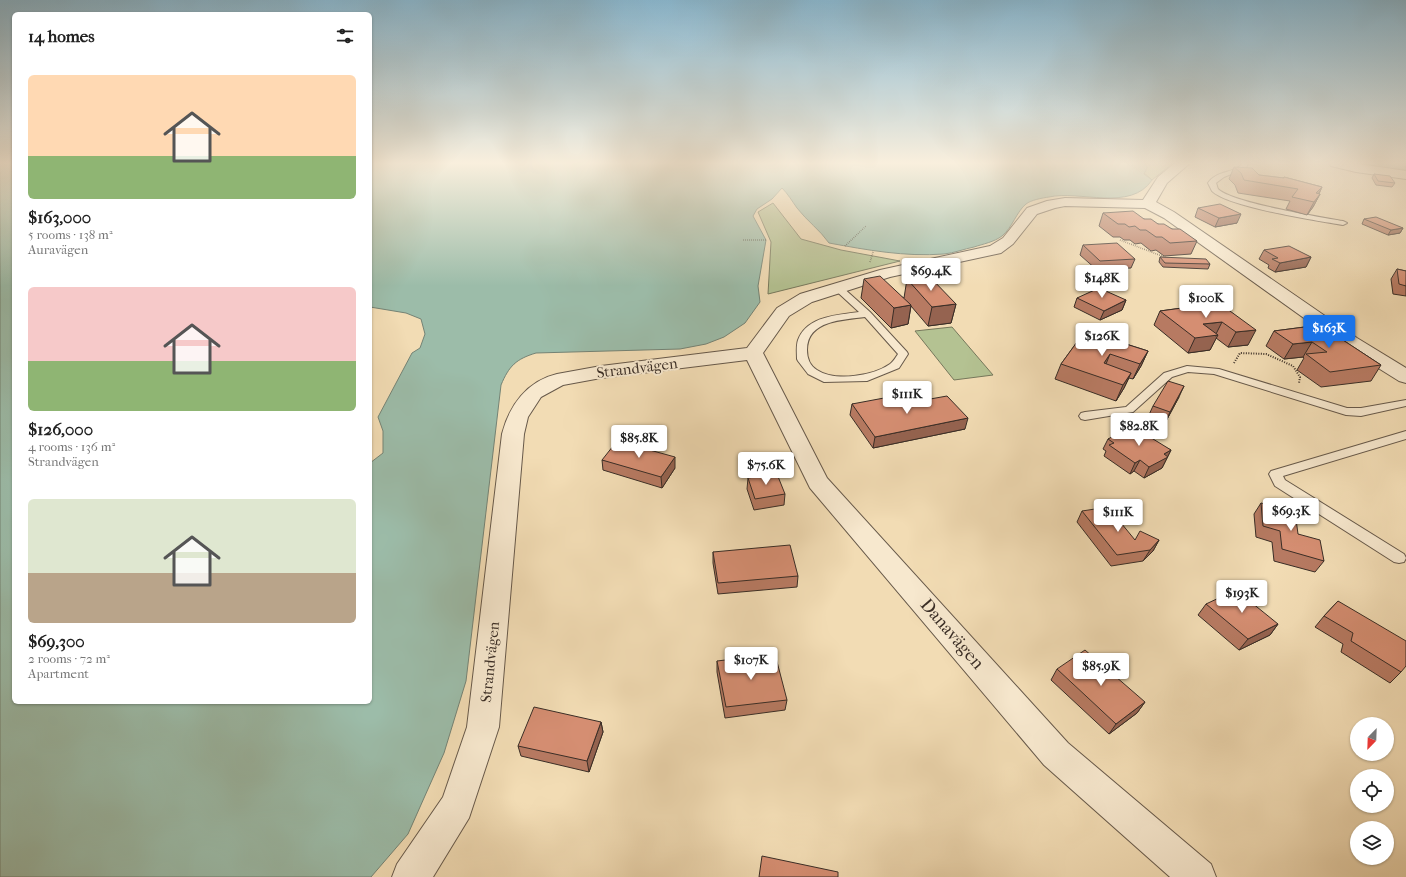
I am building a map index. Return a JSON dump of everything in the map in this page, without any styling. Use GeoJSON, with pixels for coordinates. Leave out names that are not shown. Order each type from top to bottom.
{"type":"FeatureCollection","features":[{"type":"Feature","properties":{"kind":"street"},"geometry":{"type":"LineString","coordinates":[[753,353],[783,312],[806,298],[837,287],[886,273],[996,250],[1008,241],[1032,211],[1052,204]]}},
{"type":"Feature","properties":{"kind":"street"},"geometry":{"type":"LineString","coordinates":[[1145,204],[1148,204],[1169,215],[1343,337],[1406,377]]}},
{"type":"Feature","properties":{"kind":"street","name":"Strandvägen"},"geometry":{"type":"LineString","coordinates":[[410,877],[457,806],[483,727],[513,434],[518,417],[534,393],[557,380],[600,372],[753,353]]}},
{"type":"Feature","properties":{"kind":"street","name":"Danavägen"},"geometry":{"type":"LineString","coordinates":[[753,353],[818,482],[1056,754],[1198,877]]}},
{"type":"Feature","properties":{"kind":"lane"},"geometry":{"type":"LineString","coordinates":[[1249,204],[1282,212],[1343,223]]}},
{"type":"Feature","properties":{"kind":"lane"},"geometry":{"type":"LineString","coordinates":[[837,287],[867,314],[903,354],[895,366],[868,378],[828,380],[812,372],[802,359],[803,340],[807,332],[820,322],[867,314]]}},
{"type":"Feature","properties":{"kind":"lane"},"geometry":{"type":"LineString","coordinates":[[1085,416],[1129,410],[1168,375],[1187,369],[1215,371],[1234,376],[1346,411],[1361,412],[1406,403]]}},
{"type":"Feature","properties":{"kind":"lane"},"geometry":{"type":"LineString","coordinates":[[1399,558],[1280,483],[1275,474],[1406,435]]}},
{"type":"Feature","properties":{"kind":"path"},"geometry":{"type":"LineString","coordinates":[[845,246],[866,226]]}},
{"type":"Feature","properties":{"kind":"path"},"geometry":{"type":"LineString","coordinates":[[743,240],[766,240]]}},
{"type":"Feature","properties":{"kind":"path"},"geometry":{"type":"LineString","coordinates":[[1120,240],[1169,259]]}},
{"type":"Feature","properties":{"kind":"path"},"geometry":{"type":"LineString","coordinates":[[1234,376],[1232,366],[1240,353],[1266,354],[1293,366],[1300,377],[1296,395]]}},
{"type":"Feature","properties":{"kind":"shaded area"},"geometry":{"type":"Polygon","coordinates":[[[0,204],[12,204],[12,704],[372,704],[372,461],[383,453],[383,431],[378,417],[412,353],[420,348],[425,334],[421,319],[406,313],[372,307],[372,204],[765,204],[757,209],[753,216],[766,240],[758,286],[760,302],[745,323],[724,337],[706,344],[680,349],[536,353],[518,361],[507,373],[501,385],[466,681],[444,753],[408,834],[371,877],[0,877],[0,204]]]}},
{"type":"Feature","properties":{"kind":"shaded area"},"geometry":{"type":"Polygon","coordinates":[[[774,204],[801,239],[841,250],[900,261],[768,294],[771,242],[758,212],[774,204]]]}},
{"type":"Feature","properties":{"kind":"shaded area"},"geometry":{"type":"Polygon","coordinates":[[[794,204],[1027,204],[1020,211],[1006,233],[996,240],[952,253],[929,255],[886,252],[829,243],[794,204]]]}},
{"type":"Feature","properties":{"kind":"shaded area"},"geometry":{"type":"Polygon","coordinates":[[[952,327],[993,375],[954,380],[915,331],[952,327]]]}},
{"type":"Feature","properties":{"kind":"building"},"geometry":{"type":"Polygon","coordinates":[[[1220,204],[1241,214],[1219,218],[1198,208],[1220,204]]]}},
{"type":"Feature","properties":{"kind":"building"},"geometry":{"type":"Polygon","coordinates":[[[1133,211],[1144,219],[1151,219],[1158,224],[1164,224],[1172,229],[1180,229],[1197,241],[1170,243],[1162,237],[1156,237],[1146,230],[1140,230],[1135,226],[1129,227],[1125,224],[1118,224],[1103,213],[1133,211]]]}},
{"type":"Feature","properties":{"kind":"building"},"geometry":{"type":"Polygon","coordinates":[[[1376,217],[1403,228],[1391,230],[1364,219],[1376,217]]]}},
{"type":"Feature","properties":{"kind":"building"},"geometry":{"type":"Polygon","coordinates":[[[1117,243],[1135,259],[1100,261],[1083,245],[1117,243]]]}},
{"type":"Feature","properties":{"kind":"building"},"geometry":{"type":"Polygon","coordinates":[[[1289,246],[1311,257],[1280,263],[1272,259],[1278,258],[1264,250],[1289,246]]]}},
{"type":"Feature","properties":{"kind":"building"},"geometry":{"type":"Polygon","coordinates":[[[1160,257],[1206,259],[1210,264],[1165,263],[1160,257]]]}},
{"type":"Feature","properties":{"kind":"building"},"geometry":{"type":"Polygon","coordinates":[[[1397,269],[1406,271],[1406,286],[1399,284],[1397,269]]]}},
{"type":"Feature","properties":{"kind":"building"},"geometry":{"type":"Polygon","coordinates":[[[880,276],[911,305],[894,308],[864,279],[880,276]]]}},
{"type":"Feature","properties":{"kind":"building"},"geometry":{"type":"Polygon","coordinates":[[[930,277],[956,304],[932,307],[907,279],[930,277]]]}},
{"type":"Feature","properties":{"kind":"building"},"geometry":{"type":"Polygon","coordinates":[[[1099,288],[1126,300],[1104,311],[1077,298],[1099,288]]]}},
{"type":"Feature","properties":{"kind":"building"},"geometry":{"type":"Polygon","coordinates":[[[1219,303],[1256,330],[1236,332],[1222,322],[1203,324],[1218,335],[1195,338],[1160,311],[1219,303]]]}},
{"type":"Feature","properties":{"kind":"building"},"geometry":{"type":"Polygon","coordinates":[[[1320,325],[1381,365],[1330,372],[1306,354],[1327,352],[1312,342],[1293,344],[1274,331],[1320,325]]]}},
{"type":"Feature","properties":{"kind":"building"},"geometry":{"type":"Polygon","coordinates":[[[1085,331],[1148,351],[1140,364],[1110,354],[1104,363],[1131,373],[1123,385],[1061,364],[1085,331]]]}},
{"type":"Feature","properties":{"kind":"building"},"geometry":{"type":"Polygon","coordinates":[[[1168,381],[1184,386],[1170,412],[1153,406],[1168,381]]]}},
{"type":"Feature","properties":{"kind":"building"},"geometry":{"type":"Polygon","coordinates":[[[947,396],[968,418],[875,437],[852,404],[884,398],[891,406],[947,396]]]}},
{"type":"Feature","properties":{"kind":"building"},"geometry":{"type":"Polygon","coordinates":[[[1127,429],[1134,433],[1140,431],[1171,450],[1164,454],[1168,457],[1149,467],[1140,460],[1135,463],[1109,445],[1114,443],[1108,439],[1127,429]]]}},
{"type":"Feature","properties":{"kind":"building"},"geometry":{"type":"Polygon","coordinates":[[[617,441],[675,457],[661,477],[602,460],[617,441]]]}},
{"type":"Feature","properties":{"kind":"building"},"geometry":{"type":"Polygon","coordinates":[[[777,474],[785,494],[755,499],[748,478],[777,474]]]}},
{"type":"Feature","properties":{"kind":"building"},"geometry":{"type":"Polygon","coordinates":[[[1261,503],[1295,512],[1298,534],[1320,540],[1324,561],[1282,549],[1280,531],[1263,526],[1261,503]]]}},
{"type":"Feature","properties":{"kind":"building"},"geometry":{"type":"Polygon","coordinates":[[[1108,507],[1135,540],[1140,531],[1159,540],[1150,550],[1117,555],[1082,511],[1108,507]]]}},
{"type":"Feature","properties":{"kind":"building"},"geometry":{"type":"Polygon","coordinates":[[[790,545],[798,576],[718,583],[713,552],[790,545]]]}},
{"type":"Feature","properties":{"kind":"building"},"geometry":{"type":"Polygon","coordinates":[[[1236,590],[1278,624],[1248,639],[1206,604],[1236,590]]]}},
{"type":"Feature","properties":{"kind":"building"},"geometry":{"type":"Polygon","coordinates":[[[1338,601],[1406,641],[1406,666],[1401,672],[1351,641],[1353,633],[1324,616],[1338,601]]]}},
{"type":"Feature","properties":{"kind":"building"},"geometry":{"type":"Polygon","coordinates":[[[1085,650],[1145,702],[1116,724],[1057,669],[1085,650]]]}},
{"type":"Feature","properties":{"kind":"building"},"geometry":{"type":"Polygon","coordinates":[[[775,654],[787,700],[726,707],[717,661],[775,654]]]}},
{"type":"Feature","properties":{"kind":"building"},"geometry":{"type":"Polygon","coordinates":[[[534,707],[601,722],[587,761],[518,746],[534,707]]]}},
{"type":"Feature","properties":{"kind":"building"},"geometry":{"type":"Polygon","coordinates":[[[762,856],[838,872],[838,877],[759,877],[762,856]]]}}]}
